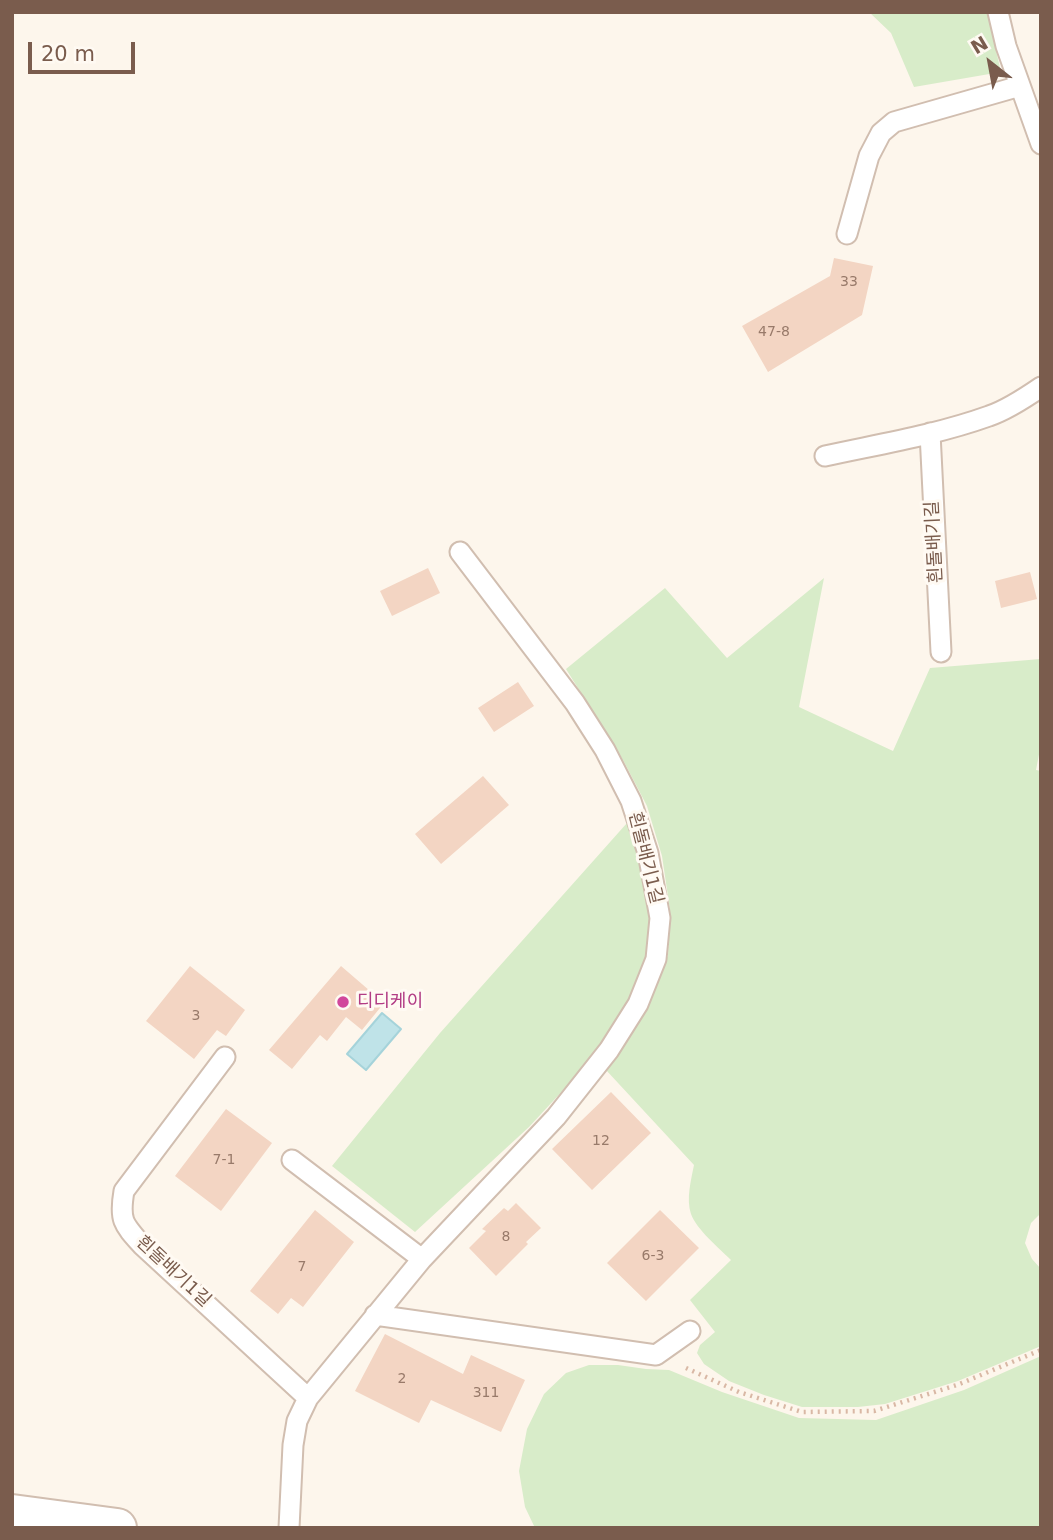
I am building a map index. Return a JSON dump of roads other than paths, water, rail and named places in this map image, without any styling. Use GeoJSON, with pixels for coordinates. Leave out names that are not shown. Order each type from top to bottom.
{"type":"FeatureCollection","features":[{"type":"Feature","properties":{"kind":"street"},"geometry":{"type":"LineString","coordinates":[[12,1514],[117,1528]]}},
{"type":"Feature","properties":{"kind":"lane"},"geometry":{"type":"LineString","coordinates":[[998,12],[1006,46],[1041,144]]}},
{"type":"Feature","properties":{"kind":"lane"},"geometry":{"type":"LineString","coordinates":[[847,234],[869,156],[881,133],[894,122],[1020,86]]}},
{"type":"Feature","properties":{"kind":"lane"},"geometry":{"type":"LineString","coordinates":[[825,456],[930,433],[990,416],[1041,387]]}},
{"type":"Feature","properties":{"kind":"lane","name":"흰돌배기길"},"geometry":{"type":"LineString","coordinates":[[930,433],[941,652]]}},
{"type":"Feature","properties":{"kind":"lane","name":"흰돌배기1길"},"geometry":{"type":"LineString","coordinates":[[289,1528],[293,1445],[297,1421],[308,1398],[422,1259],[556,1118],[609,1050],[638,1004],[656,959],[660,918],[648,853],[631,801],[605,751],[575,703],[460,552]]}},
{"type":"Feature","properties":{"kind":"lane","name":"흰돌배기1길"},"geometry":{"type":"LineString","coordinates":[[225,1057],[124,1191],[121,1211],[127,1228],[142,1245],[308,1398]]}},
{"type":"Feature","properties":{"kind":"lane"},"geometry":{"type":"LineString","coordinates":[[292,1160],[422,1259]]}},
{"type":"Feature","properties":{"kind":"lane"},"geometry":{"type":"LineString","coordinates":[[375,1315],[656,1355],[690,1331]]}},
{"type":"Feature","properties":{"kind":"water"},"geometry":{"type":"Polygon","coordinates":[[[382,1013],[401,1029],[366,1070],[347,1054],[382,1013]]]}},
{"type":"Feature","properties":{"kind":"place","name":"디디케이"},"geometry":{"type":"Point","coordinates":[343,1002]}}]}
